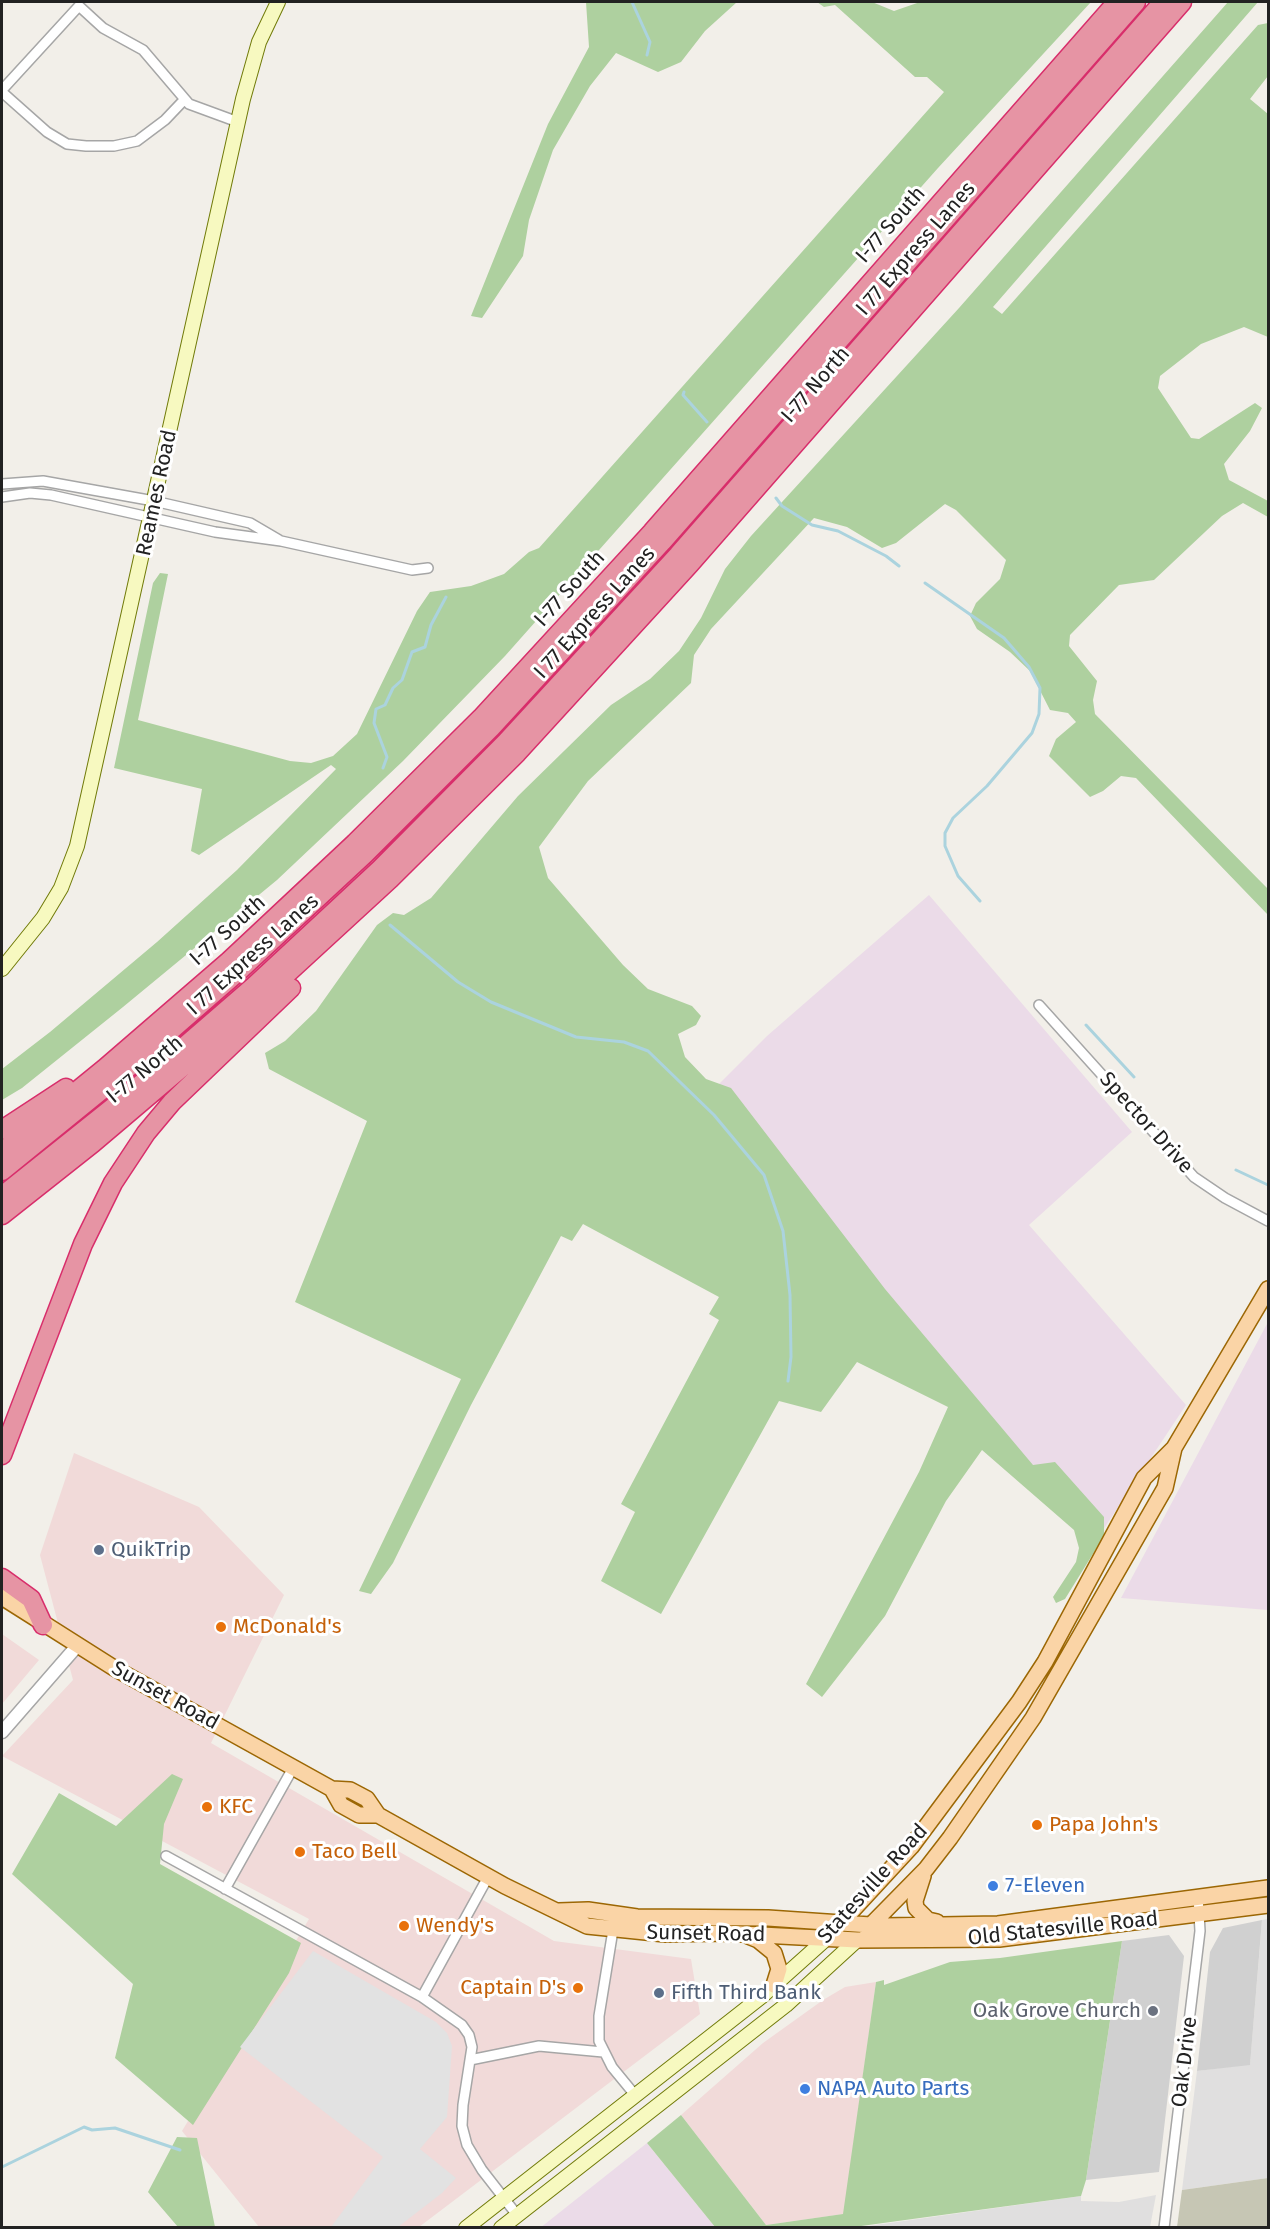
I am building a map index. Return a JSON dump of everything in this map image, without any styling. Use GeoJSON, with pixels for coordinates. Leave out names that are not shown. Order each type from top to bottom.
{"type":"FeatureCollection","features":[{"type":"Feature","properties":{"kind":"highway","name":"I-77 South"},"geometry":{"type":"LineString","coordinates":[[2,1152],[142,1037],[322,875],[427,773],[527,670],[660,523],[1117,2]]}},
{"type":"Feature","properties":{"kind":"highway","name":"I 77 Express Lanes"},"geometry":{"type":"LineString","coordinates":[[2,1171],[105,1087],[230,979],[357,862],[491,728],[663,542],[1136,2]]}},
{"type":"Feature","properties":{"kind":"highway","name":"I 77 Express Lanes"},"geometry":{"type":"LineString","coordinates":[[2,1196],[127,1096],[253,987],[388,861],[506,742],[678,555],[1163,2]]}},
{"type":"Feature","properties":{"kind":"highway","name":"I-77 North"},"geometry":{"type":"LineString","coordinates":[[2,1215],[175,1075],[338,928],[478,792],[637,623],[1182,2]]}},
{"type":"Feature","properties":{"kind":"highway"},"geometry":{"type":"LineString","coordinates":[[2,1455],[83,1244],[113,1183],[146,1133],[172,1102],[331,949],[338,928]]}},
{"type":"Feature","properties":{"kind":"highway"},"geometry":{"type":"LineString","coordinates":[[2,1130],[142,1037]]}},
{"type":"Feature","properties":{"kind":"highway"},"geometry":{"type":"LineString","coordinates":[[2,1578],[31,1599],[43,1625]]}},
{"type":"Feature","properties":{"kind":"main road","name":"Reames Road"},"geometry":{"type":"LineString","coordinates":[[2,969],[44,918],[72,862],[88,807],[238,122],[259,42],[278,2]]}},
{"type":"Feature","properties":{"kind":"main road","name":"Statesville Road"},"geometry":{"type":"LineString","coordinates":[[466,2228],[774,1985],[844,1921],[911,1846],[1019,1702],[1045,1662],[1144,1478],[1174,1448],[1269,1289]]}},
{"type":"Feature","properties":{"kind":"main road","name":"Statesville Road"},"geometry":{"type":"LineString","coordinates":[[501,2228],[786,2005],[857,1940],[926,1869],[1001,1767],[1061,1672],[1165,1488],[1174,1448]]}},
{"type":"Feature","properties":{"kind":"main road","name":"Sunset Road"},"geometry":{"type":"LineString","coordinates":[[2,1598],[77,1646],[332,1789],[342,1805],[350,1810],[359,1815],[378,1815],[488,1877],[587,1926],[665,1934],[740,1933],[857,1940]]}},
{"type":"Feature","properties":{"kind":"main road"},"geometry":{"type":"LineString","coordinates":[[1045,1662],[1061,1672]]}},
{"type":"Feature","properties":{"kind":"main road"},"geometry":{"type":"LineString","coordinates":[[926,1869],[918,1890],[916,1908],[928,1920],[946,1924]]}},
{"type":"Feature","properties":{"kind":"main road","name":"Old Statesville Road"},"geometry":{"type":"LineString","coordinates":[[844,1921],[871,1925],[998,1923],[1269,1888]]}},
{"type":"Feature","properties":{"kind":"main road","name":"Old Statesville Road"},"geometry":{"type":"LineString","coordinates":[[857,1940],[999,1939],[1269,1905]]}},
{"type":"Feature","properties":{"kind":"main road","name":"Sunset Road"},"geometry":{"type":"LineString","coordinates":[[559,1911],[588,1910],[656,1918],[724,1917],[844,1921]]}},
{"type":"Feature","properties":{"kind":"main road"},"geometry":{"type":"LineString","coordinates":[[740,1933],[758,1940],[774,1953],[779,1969],[774,1985]]}},
{"type":"Feature","properties":{"kind":"street"},"geometry":{"type":"LineString","coordinates":[[184,100],[165,120],[137,141],[114,146],[86,146],[67,144],[47,132],[2,91],[81,4],[103,27],[143,50],[184,100],[202,111],[238,122]]}},
{"type":"Feature","properties":{"kind":"street"},"geometry":{"type":"LineString","coordinates":[[2,484],[43,481],[154,501],[250,523],[281,541]]}},
{"type":"Feature","properties":{"kind":"street"},"geometry":{"type":"LineString","coordinates":[[2,497],[30,493],[51,495],[237,536],[281,541],[412,570],[428,568]]}},
{"type":"Feature","properties":{"kind":"street","name":"Spector Drive"},"geometry":{"type":"LineString","coordinates":[[1039,1005],[1194,1177],[1225,1198],[1269,1221]]}},
{"type":"Feature","properties":{"kind":"street"},"geometry":{"type":"LineString","coordinates":[[2,1732],[77,1646]]}},
{"type":"Feature","properties":{"kind":"street"},"geometry":{"type":"LineString","coordinates":[[225,1889],[293,1768]]}},
{"type":"Feature","properties":{"kind":"street"},"geometry":{"type":"LineString","coordinates":[[166,1856],[422,1997],[462,2025],[469,2034],[472,2047],[462,2126],[467,2145],[517,2215]]}},
{"type":"Feature","properties":{"kind":"street"},"geometry":{"type":"LineString","coordinates":[[422,1997],[488,1877]]}},
{"type":"Feature","properties":{"kind":"street","name":"Oak Drive"},"geometry":{"type":"LineString","coordinates":[[1164,2228],[1200,1931],[1198,1896]]}},
{"type":"Feature","properties":{"kind":"street"},"geometry":{"type":"LineString","coordinates":[[613,1930],[599,2016],[599,2042],[603,2052],[635,2095]]}},
{"type":"Feature","properties":{"kind":"street"},"geometry":{"type":"LineString","coordinates":[[470,2060],[539,2046],[603,2052]]}},
{"type":"Feature","properties":{"kind":"shaded area"},"geometry":{"type":"Polygon","coordinates":[[[929,895],[1132,1132],[1029,1225],[1186,1405],[1093,1545],[913,1330],[719,1084],[767,1036],[929,895]]]}},
{"type":"Feature","properties":{"kind":"shaded area"},"geometry":{"type":"Polygon","coordinates":[[[1268,1322],[1268,1610],[1121,1598],[1268,1322]]]}},
{"type":"Feature","properties":{"kind":"shaded area"},"geometry":{"type":"Polygon","coordinates":[[[74,1453],[199,1507],[284,1595],[211,1743],[554,1941],[691,1959],[700,2014],[419,2227],[259,2227],[182,2131],[309,1919],[2,1756],[73,1680],[40,1555],[74,1453]]]}},
{"type":"Feature","properties":{"kind":"shaded area"},"geometry":{"type":"Polygon","coordinates":[[[2,1634],[39,1660],[2,1704],[2,1634]]]}},
{"type":"Feature","properties":{"kind":"shaded area"},"geometry":{"type":"Polygon","coordinates":[[[1268,1919],[1268,2178],[1182,2190],[1197,2071],[1250,2064],[1262,1920],[1268,1919]]]}},
{"type":"Feature","properties":{"kind":"shaded area"},"geometry":{"type":"Polygon","coordinates":[[[1262,1920],[1250,2065],[1197,2071],[1210,1952],[1223,1928],[1262,1920]]]}},
{"type":"Feature","properties":{"kind":"shaded area"},"geometry":{"type":"Polygon","coordinates":[[[1169,1935],[1184,1956],[1159,2172],[1086,2180],[1122,1941],[1169,1935]]]}},
{"type":"Feature","properties":{"kind":"shaded area"},"geometry":{"type":"Polygon","coordinates":[[[313,1951],[436,2022],[447,2033],[452,2046],[447,2117],[420,2149],[456,2178],[442,2193],[398,2227],[331,2227],[383,2157],[240,2047],[313,1951]]]}},
{"type":"Feature","properties":{"kind":"shaded area"},"geometry":{"type":"Polygon","coordinates":[[[876,1982],[844,2214],[766,2225],[681,2115],[763,2043],[823,2000],[845,1987],[876,1982]]]}},
{"type":"Feature","properties":{"kind":"shaded area"},"geometry":{"type":"Polygon","coordinates":[[[647,2143],[715,2227],[540,2228],[647,2143]]]}},
{"type":"Feature","properties":{"kind":"shaded area"},"geometry":{"type":"Polygon","coordinates":[[[1268,2178],[1268,2227],[1177,2227],[1182,2190],[1268,2178]]]}},
{"type":"Feature","properties":{"kind":"shaded area"},"geometry":{"type":"Polygon","coordinates":[[[1156,2195],[1150,2227],[854,2228],[1081,2196],[1081,2201],[1119,2202],[1156,2195]]]}},
{"type":"Feature","properties":{"kind":"green space"},"geometry":{"type":"Polygon","coordinates":[[[586,2],[737,2],[705,31],[681,62],[658,72],[616,53],[590,86],[553,150],[529,220],[523,256],[482,318],[471,316],[548,124],[589,47],[586,2]]]}},
{"type":"Feature","properties":{"kind":"green space"},"geometry":{"type":"Polygon","coordinates":[[[817,2],[872,2],[894,11],[920,2],[1091,2],[938,168],[505,656],[403,761],[277,880],[22,1088],[2,1100],[2,1069],[50,1032],[157,942],[237,870],[336,769],[331,765],[199,855],[191,851],[202,789],[114,768],[153,583],[160,573],[168,574],[138,720],[290,761],[311,763],[333,756],[357,734],[417,611],[430,592],[471,586],[504,574],[529,552],[539,548],[944,92],[927,77],[915,77],[835,5],[824,7],[817,2]]]}},
{"type":"Feature","properties":{"kind":"green space"},"geometry":{"type":"Polygon","coordinates":[[[1228,2],[1258,2],[993,307],[1002,314],[1258,25],[1268,23],[1268,76],[1250,99],[1268,114],[1268,337],[1244,327],[1201,344],[1160,376],[1158,388],[1191,438],[1199,439],[1255,403],[1262,408],[1250,431],[1224,464],[1229,480],[1268,501],[1268,517],[1243,503],[1222,516],[1154,580],[1119,585],[1070,635],[1069,646],[1097,681],[1093,700],[1095,714],[1268,889],[1268,915],[1136,778],[1121,776],[1103,791],[1090,797],[1049,756],[1056,739],[1076,722],[1068,713],[1050,710],[1030,671],[1010,652],[977,629],[970,616],[976,603],[1000,579],[1006,560],[956,510],[945,504],[896,543],[882,548],[847,527],[814,518],[711,629],[694,655],[691,683],[588,781],[539,847],[548,878],[623,965],[648,989],[692,1006],[701,1016],[696,1025],[678,1034],[685,1057],[706,1079],[731,1088],[885,1289],[1033,1465],[1055,1462],[1104,1517],[1104,1536],[1065,1599],[1056,1603],[1053,1597],[1076,1562],[1079,1548],[1074,1530],[982,1450],[946,1501],[885,1616],[822,1697],[806,1684],[919,1472],[948,1407],[857,1362],[821,1412],[779,1401],[661,1614],[601,1581],[635,1512],[621,1504],[719,1320],[709,1314],[719,1297],[583,1224],[572,1241],[561,1236],[471,1405],[393,1563],[371,1594],[359,1591],[461,1379],[295,1302],[367,1121],[269,1069],[265,1053],[285,1041],[316,1011],[377,925],[393,913],[404,915],[431,898],[518,796],[611,705],[650,679],[679,651],[701,618],[725,569],[751,536],[959,308],[1228,2]]]}},
{"type":"Feature","properties":{"kind":"green space"},"geometry":{"type":"Polygon","coordinates":[[[172,1774],[183,1779],[164,1824],[160,1864],[301,1943],[289,1973],[193,2125],[115,2058],[133,1984],[12,1874],[59,1793],[116,1826],[172,1774]]]}},
{"type":"Feature","properties":{"kind":"green space"},"geometry":{"type":"Polygon","coordinates":[[[1122,1941],[1086,2180],[1081,2196],[854,2227],[715,2227],[647,2143],[681,2115],[766,2225],[843,2214],[876,1982],[884,1980],[884,1985],[950,1962],[1000,1958],[1122,1941]]]}},
{"type":"Feature","properties":{"kind":"green space"},"geometry":{"type":"Polygon","coordinates":[[[177,2137],[197,2138],[215,2227],[178,2227],[148,2192],[177,2137]]]}},
{"type":"Feature","properties":{"kind":"waterway"},"geometry":{"type":"LineString","coordinates":[[632,2],[650,42],[647,55]]}},
{"type":"Feature","properties":{"kind":"waterway"},"geometry":{"type":"LineString","coordinates":[[684,392],[683,395],[707,422]]}},
{"type":"Feature","properties":{"kind":"waterway"},"geometry":{"type":"LineString","coordinates":[[776,498],[782,506],[812,525],[838,531],[886,556],[899,566]]}},
{"type":"Feature","properties":{"kind":"waterway"},"geometry":{"type":"LineString","coordinates":[[925,583],[1004,638],[1029,667],[1040,688],[1039,714],[1032,733],[987,786],[953,818],[945,833],[945,846],[958,876],[980,901]]}},
{"type":"Feature","properties":{"kind":"waterway"},"geometry":{"type":"LineString","coordinates":[[383,768],[387,757],[374,723],[376,709],[385,705],[393,688],[402,680],[412,652],[425,647],[431,625],[446,597]]}},
{"type":"Feature","properties":{"kind":"waterway"},"geometry":{"type":"LineString","coordinates":[[390,925],[458,982],[491,1002],[576,1037],[624,1042],[648,1051],[714,1115],[764,1175],[783,1231],[790,1295],[791,1357],[788,1381]]}},
{"type":"Feature","properties":{"kind":"waterway"},"geometry":{"type":"LineString","coordinates":[[1086,1025],[1134,1077]]}},
{"type":"Feature","properties":{"kind":"waterway"},"geometry":{"type":"LineString","coordinates":[[1236,1170],[1268,1185]]}},
{"type":"Feature","properties":{"kind":"waterway"},"geometry":{"type":"LineString","coordinates":[[2,2167],[84,2127],[92,2130],[115,2128],[180,2150]]}},
{"type":"Feature","properties":{"kind":"place","name":"QuikTrip"},"geometry":{"type":"Point","coordinates":[99,1550]}},
{"type":"Feature","properties":{"kind":"place","name":"McDonald's"},"geometry":{"type":"Point","coordinates":[221,1627]}},
{"type":"Feature","properties":{"kind":"place","name":"KFC"},"geometry":{"type":"Point","coordinates":[207,1807]}},
{"type":"Feature","properties":{"kind":"place","name":"Papa John's"},"geometry":{"type":"Point","coordinates":[1037,1825]}},
{"type":"Feature","properties":{"kind":"place","name":"Taco Bell"},"geometry":{"type":"Point","coordinates":[300,1852]}},
{"type":"Feature","properties":{"kind":"place","name":"7-Eleven"},"geometry":{"type":"Point","coordinates":[993,1886]}},
{"type":"Feature","properties":{"kind":"place","name":"Wendy's"},"geometry":{"type":"Point","coordinates":[404,1926]}},
{"type":"Feature","properties":{"kind":"place","name":"Captain D's"},"geometry":{"type":"Point","coordinates":[578,1988]}},
{"type":"Feature","properties":{"kind":"place","name":"Fifth Third Bank"},"geometry":{"type":"Point","coordinates":[659,1993]}},
{"type":"Feature","properties":{"kind":"place","name":"Oak Grove Church"},"geometry":{"type":"Point","coordinates":[1153,2011]}},
{"type":"Feature","properties":{"kind":"place","name":"NAPA Auto Parts"},"geometry":{"type":"Point","coordinates":[805,2089]}}]}
